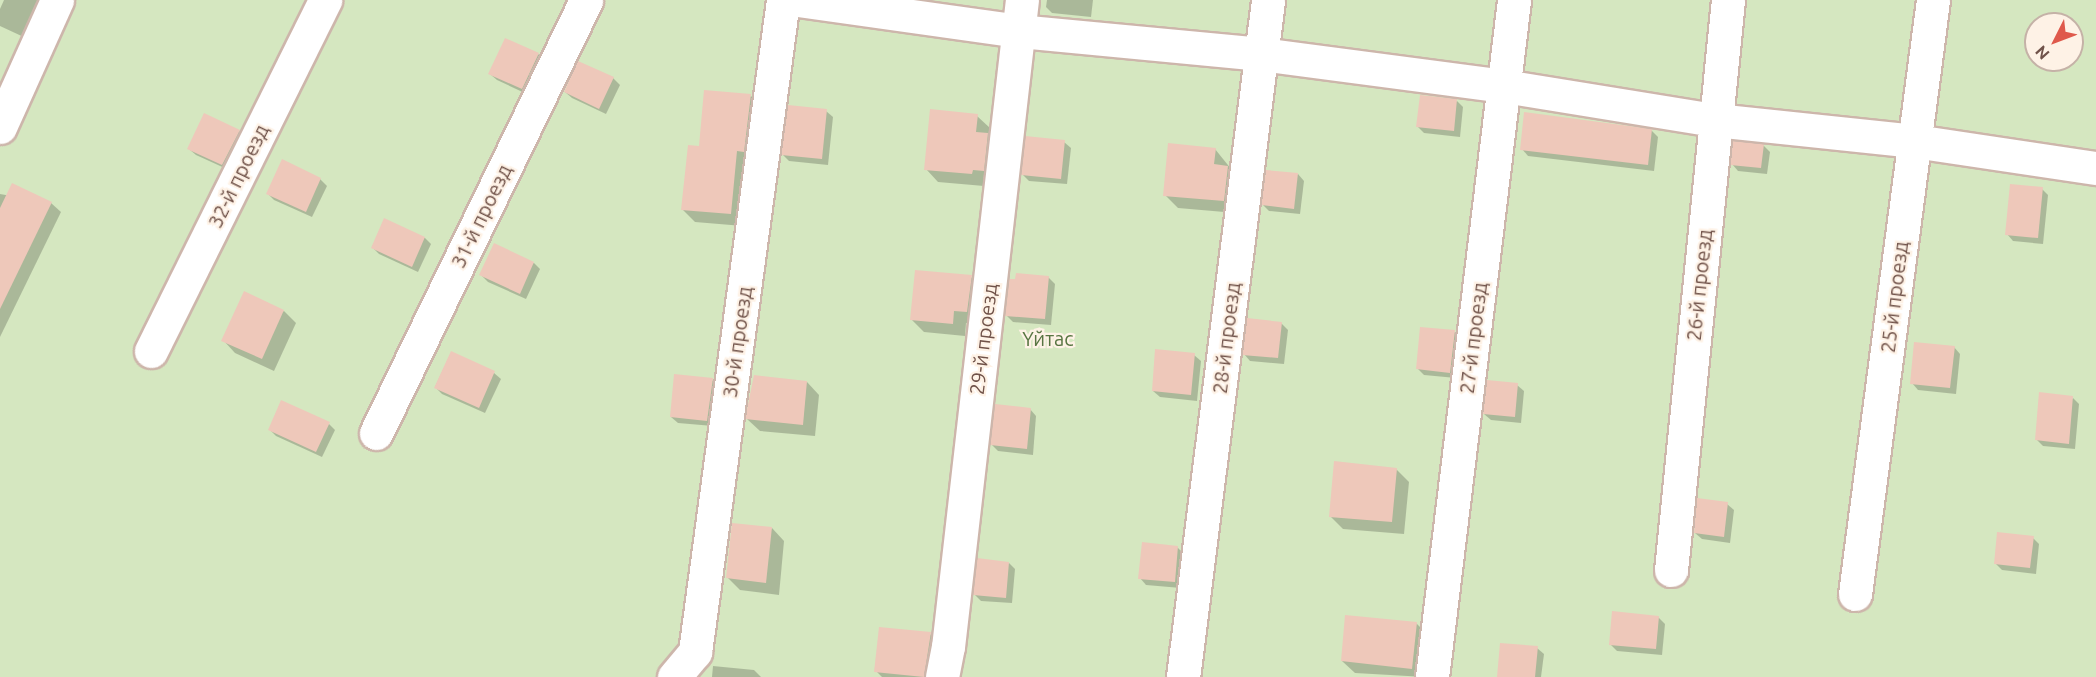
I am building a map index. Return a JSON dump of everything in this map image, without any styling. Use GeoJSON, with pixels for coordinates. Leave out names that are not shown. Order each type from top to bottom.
{"type":"FeatureCollection","features":[{"type":"Feature","properties":{"kind":"street"},"geometry":{"type":"LineString","coordinates":[[0,127],[57,0]]}},
{"type":"Feature","properties":{"kind":"street","name":"32-й проезд"},"geometry":{"type":"LineString","coordinates":[[151,351],[326,0]]}},
{"type":"Feature","properties":{"kind":"street","name":"31-й проезд"},"geometry":{"type":"LineString","coordinates":[[376,433],[586,0]]}},
{"type":"Feature","properties":{"kind":"street","name":"30-й проезд"},"geometry":{"type":"LineString","coordinates":[[674,677],[695,652],[783,0]]}},
{"type":"Feature","properties":{"kind":"street"},"geometry":{"type":"LineString","coordinates":[[798,0],[1020,16],[1262,54],[1504,86],[1716,120],[1915,141],[2096,168]]}},
{"type":"Feature","properties":{"kind":"street","name":"28-й проезд"},"geometry":{"type":"LineString","coordinates":[[1183,677],[1268,0]]}},
{"type":"Feature","properties":{"kind":"street","name":"27-й проезд"},"geometry":{"type":"LineString","coordinates":[[1432,677],[1514,0]]}},
{"type":"Feature","properties":{"kind":"street","name":"26-й проезд"},"geometry":{"type":"LineString","coordinates":[[1671,570],[1728,0]]}},
{"type":"Feature","properties":{"kind":"street","name":"25-й проезд"},"geometry":{"type":"LineString","coordinates":[[1855,594],[1933,0]]}},
{"type":"Feature","properties":{"kind":"street","name":"29-й проезд"},"geometry":{"type":"LineString","coordinates":[[942,677],[948,647],[1020,16]]}},
{"type":"Feature","properties":{"kind":"green space","name":"Үйтас"},"geometry":{"type":"Polygon","coordinates":[[[0,0],[2096,0],[2096,677],[0,677],[0,0]]]}},
{"type":"Feature","properties":{"kind":"building"},"geometry":{"type":"Polygon","coordinates":[[[505,38],[539,53],[522,89],[488,74],[505,38]]]}},
{"type":"Feature","properties":{"kind":"building"},"geometry":{"type":"Polygon","coordinates":[[[578,61],[614,77],[599,109],[564,92],[578,61]]]}},
{"type":"Feature","properties":{"kind":"building"},"geometry":{"type":"Polygon","coordinates":[[[704,90],[751,94],[744,152],[737,151],[731,214],[681,210],[688,145],[699,146],[704,90]]]}},
{"type":"Feature","properties":{"kind":"building"},"geometry":{"type":"Polygon","coordinates":[[[1420,95],[1457,99],[1454,131],[1416,127],[1420,95]]]}},
{"type":"Feature","properties":{"kind":"building"},"geometry":{"type":"Polygon","coordinates":[[[788,105],[827,109],[822,159],[781,155],[788,105]]]}},
{"type":"Feature","properties":{"kind":"building"},"geometry":{"type":"Polygon","coordinates":[[[930,109],[978,114],[976,132],[988,133],[984,171],[973,170],[972,174],[924,170],[930,109]]]}},
{"type":"Feature","properties":{"kind":"building"},"geometry":{"type":"Polygon","coordinates":[[[1524,112],[1652,129],[1648,165],[1520,150],[1524,112]]]}},
{"type":"Feature","properties":{"kind":"building"},"geometry":{"type":"Polygon","coordinates":[[[204,113],[240,130],[222,165],[187,149],[204,113]]]}},
{"type":"Feature","properties":{"kind":"building"},"geometry":{"type":"Polygon","coordinates":[[[1025,136],[1065,140],[1061,179],[1021,175],[1025,136]]]}},
{"type":"Feature","properties":{"kind":"building"},"geometry":{"type":"Polygon","coordinates":[[[1733,141],[1764,144],[1761,168],[1730,165],[1733,141]]]}},
{"type":"Feature","properties":{"kind":"building"},"geometry":{"type":"Polygon","coordinates":[[[1168,143],[1216,148],[1214,164],[1228,166],[1224,201],[1163,196],[1168,143]]]}},
{"type":"Feature","properties":{"kind":"building"},"geometry":{"type":"Polygon","coordinates":[[[282,159],[321,178],[306,212],[266,194],[282,159]]]}},
{"type":"Feature","properties":{"kind":"building"},"geometry":{"type":"Polygon","coordinates":[[[1266,170],[1298,173],[1294,209],[1261,205],[1266,170]]]}},
{"type":"Feature","properties":{"kind":"building"},"geometry":{"type":"Polygon","coordinates":[[[12,183],[52,202],[0,309],[0,208],[12,183]]]}},
{"type":"Feature","properties":{"kind":"building"},"geometry":{"type":"Polygon","coordinates":[[[2010,184],[2043,187],[2038,238],[2005,235],[2010,184]]]}},
{"type":"Feature","properties":{"kind":"building"},"geometry":{"type":"Polygon","coordinates":[[[384,218],[425,237],[412,267],[371,248],[384,218]]]}},
{"type":"Feature","properties":{"kind":"building"},"geometry":{"type":"Polygon","coordinates":[[[494,243],[534,262],[520,294],[479,275],[494,243]]]}},
{"type":"Feature","properties":{"kind":"building"},"geometry":{"type":"Polygon","coordinates":[[[915,270],[972,275],[967,312],[954,311],[953,324],[910,320],[915,270]]]}},
{"type":"Feature","properties":{"kind":"building"},"geometry":{"type":"Polygon","coordinates":[[[1016,273],[1049,276],[1045,319],[1005,316],[1009,279],[1015,279],[1016,273]]]}},
{"type":"Feature","properties":{"kind":"building"},"geometry":{"type":"Polygon","coordinates":[[[244,291],[284,310],[262,359],[221,341],[244,291]]]}},
{"type":"Feature","properties":{"kind":"building"},"geometry":{"type":"Polygon","coordinates":[[[1247,318],[1282,322],[1278,358],[1242,355],[1247,318]]]}},
{"type":"Feature","properties":{"kind":"building"},"geometry":{"type":"Polygon","coordinates":[[[1420,327],[1455,330],[1450,373],[1416,369],[1420,327]]]}},
{"type":"Feature","properties":{"kind":"building"},"geometry":{"type":"Polygon","coordinates":[[[1914,342],[1955,346],[1950,388],[1910,384],[1914,342]]]}},
{"type":"Feature","properties":{"kind":"building"},"geometry":{"type":"Polygon","coordinates":[[[1155,349],[1195,353],[1191,395],[1152,391],[1155,349]]]}},
{"type":"Feature","properties":{"kind":"building"},"geometry":{"type":"Polygon","coordinates":[[[451,351],[495,371],[479,408],[434,388],[451,351]]]}},
{"type":"Feature","properties":{"kind":"building"},"geometry":{"type":"Polygon","coordinates":[[[674,374],[713,378],[707,421],[670,417],[674,374]]]}},
{"type":"Feature","properties":{"kind":"building"},"geometry":{"type":"Polygon","coordinates":[[[754,375],[807,381],[803,425],[745,419],[754,375]]]}},
{"type":"Feature","properties":{"kind":"building"},"geometry":{"type":"Polygon","coordinates":[[[1487,380],[1518,383],[1515,417],[1483,414],[1487,380]]]}},
{"type":"Feature","properties":{"kind":"building"},"geometry":{"type":"Polygon","coordinates":[[[2039,392],[2073,396],[2069,444],[2035,440],[2039,392]]]}},
{"type":"Feature","properties":{"kind":"building"},"geometry":{"type":"Polygon","coordinates":[[[281,400],[330,422],[316,452],[268,430],[281,400]]]}},
{"type":"Feature","properties":{"kind":"building"},"geometry":{"type":"Polygon","coordinates":[[[995,404],[1031,408],[1027,449],[990,445],[995,404]]]}},
{"type":"Feature","properties":{"kind":"building"},"geometry":{"type":"Polygon","coordinates":[[[1334,461],[1397,468],[1392,522],[1329,517],[1334,461]]]}},
{"type":"Feature","properties":{"kind":"building"},"geometry":{"type":"Polygon","coordinates":[[[1697,498],[1728,502],[1724,537],[1694,533],[1697,498]]]}},
{"type":"Feature","properties":{"kind":"building"},"geometry":{"type":"Polygon","coordinates":[[[732,523],[772,527],[766,583],[726,578],[732,523]]]}},
{"type":"Feature","properties":{"kind":"building"},"geometry":{"type":"Polygon","coordinates":[[[1997,532],[2034,536],[2030,568],[1994,564],[1997,532]]]}},
{"type":"Feature","properties":{"kind":"building"},"geometry":{"type":"Polygon","coordinates":[[[1142,542],[1178,546],[1175,582],[1138,579],[1142,542]]]}},
{"type":"Feature","properties":{"kind":"building"},"geometry":{"type":"Polygon","coordinates":[[[977,558],[1009,562],[1006,598],[973,595],[977,558]]]}},
{"type":"Feature","properties":{"kind":"building"},"geometry":{"type":"Polygon","coordinates":[[[1612,611],[1659,616],[1656,649],[1609,645],[1612,611]]]}},
{"type":"Feature","properties":{"kind":"building"},"geometry":{"type":"Polygon","coordinates":[[[1345,615],[1417,622],[1412,669],[1341,661],[1345,615]]]}},
{"type":"Feature","properties":{"kind":"building"},"geometry":{"type":"Polygon","coordinates":[[[879,627],[931,632],[924,677],[874,672],[879,627]]]}},
{"type":"Feature","properties":{"kind":"building"},"geometry":{"type":"Polygon","coordinates":[[[1500,643],[1538,646],[1535,677],[1497,677],[1500,643]]]}}]}
